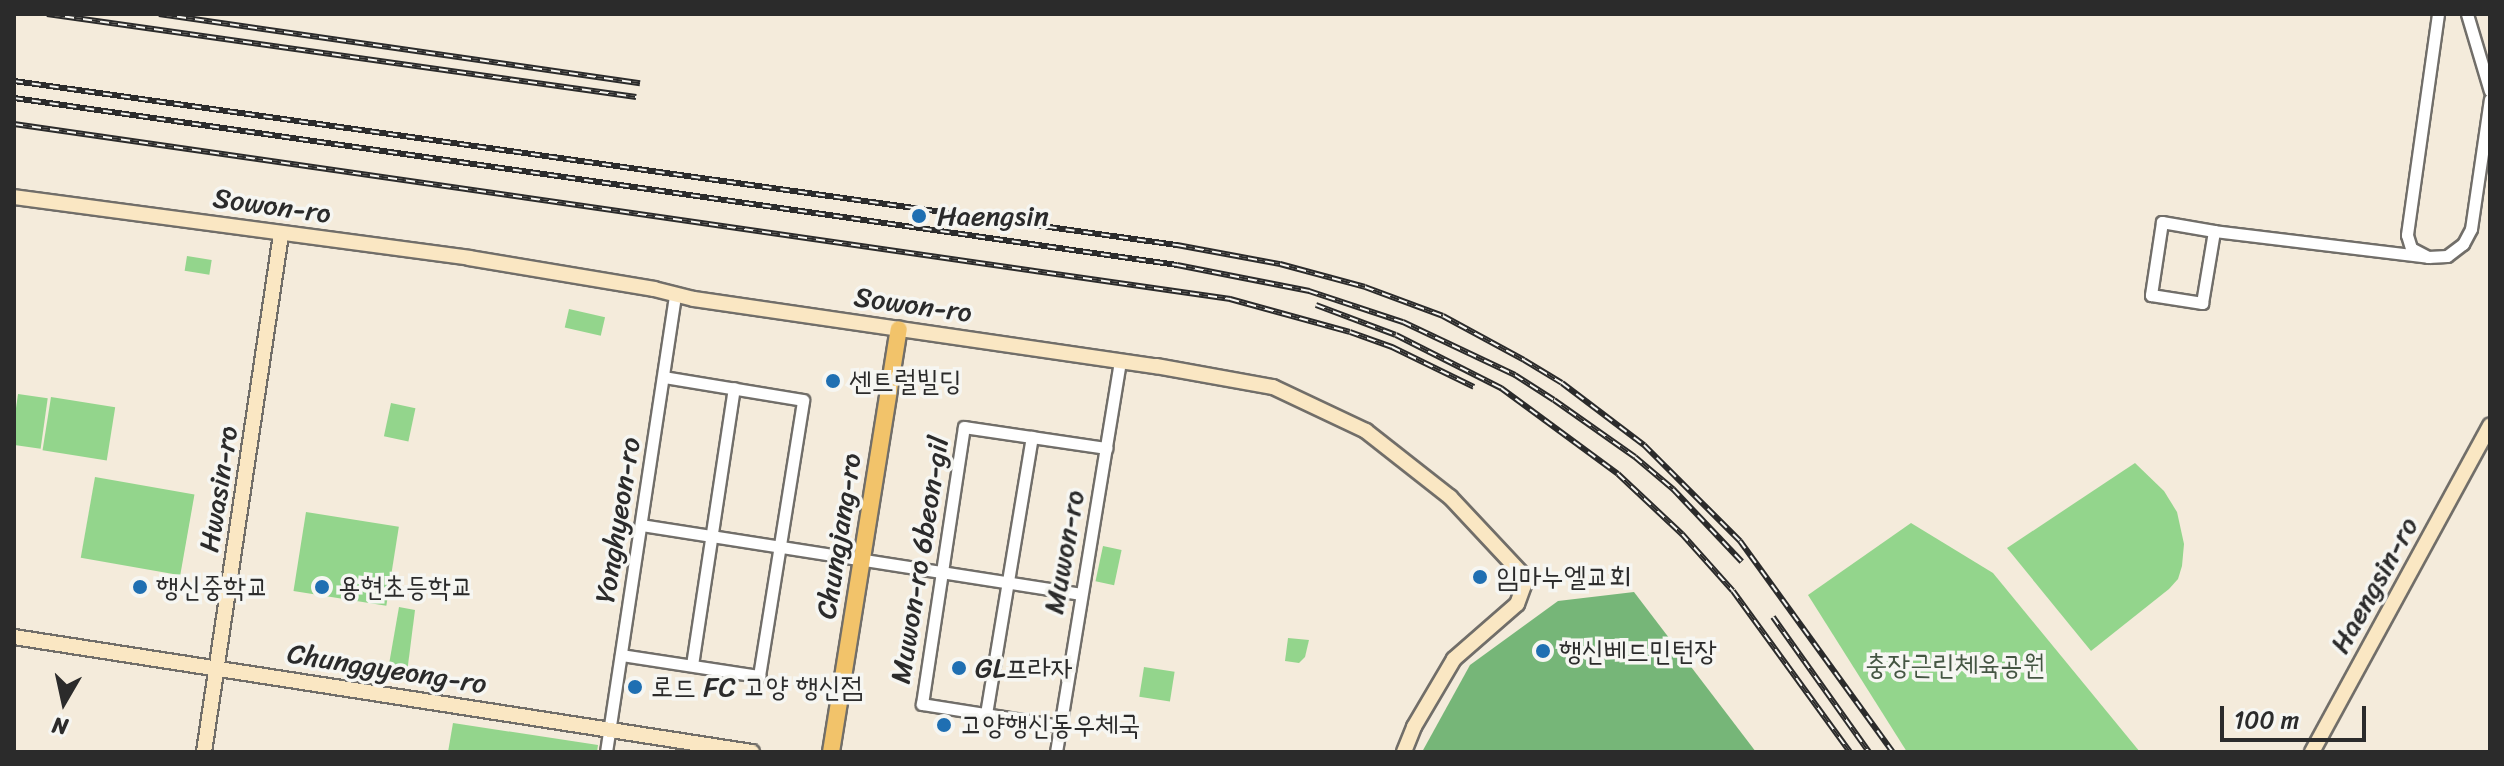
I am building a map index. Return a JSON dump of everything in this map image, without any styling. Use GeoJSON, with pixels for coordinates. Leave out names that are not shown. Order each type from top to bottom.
{"type":"FeatureCollection","features":[{"type":"Feature","properties":{"kind":"main road","name":"Sowon-ro"},"geometry":{"type":"LineString","coordinates":[[14,197],[469,258],[675,295],[1120,361],[1273,387],[1366,431],[1450,497],[1518,567],[1524,585],[1517,604],[1454,659],[1414,727],[1404,752]]}},
{"type":"Feature","properties":{"kind":"main road","name":"Hwasin-ro"},"geometry":{"type":"LineString","coordinates":[[204,752],[281,234]]}},
{"type":"Feature","properties":{"kind":"main road","name":"Chungjang-ro"},"geometry":{"type":"LineString","coordinates":[[831,752],[899,329]]}},
{"type":"Feature","properties":{"kind":"main road","name":"Haengsin-ro"},"geometry":{"type":"LineString","coordinates":[[2312,752],[2490,425]]}},
{"type":"Feature","properties":{"kind":"main road","name":"Chunggyeong-ro"},"geometry":{"type":"LineString","coordinates":[[14,637],[752,752]]}},
{"type":"Feature","properties":{"kind":"street"},"geometry":{"type":"LineString","coordinates":[[2428,257],[2411,248],[2407,235],[2438,14]]}},
{"type":"Feature","properties":{"kind":"street"},"geometry":{"type":"LineString","coordinates":[[2467,14],[2490,91]]}},
{"type":"Feature","properties":{"kind":"street"},"geometry":{"type":"LineString","coordinates":[[2214,231],[2202,303],[2151,295],[2162,222],[2428,257],[2447,256],[2463,244],[2471,229],[2490,99]]}},
{"type":"Feature","properties":{"kind":"street","name":"Yonghyeon-ro"},"geometry":{"type":"LineString","coordinates":[[606,752],[675,295]]}},
{"type":"Feature","properties":{"kind":"street","name":"Muwon-ro"},"geometry":{"type":"LineString","coordinates":[[1056,752],[1120,361]]}},
{"type":"Feature","properties":{"kind":"street"},"geometry":{"type":"LineString","coordinates":[[621,655],[759,676],[803,400],[664,377]]}},
{"type":"Feature","properties":{"kind":"street"},"geometry":{"type":"LineString","coordinates":[[692,665],[734,388]]}},
{"type":"Feature","properties":{"kind":"street","name":"Muwon-ro 6beon-gil"},"geometry":{"type":"LineString","coordinates":[[1061,726],[922,704],[964,427],[1106,448]]}},
{"type":"Feature","properties":{"kind":"street"},"geometry":{"type":"LineString","coordinates":[[986,714],[1032,437]]}},
{"type":"Feature","properties":{"kind":"street"},"geometry":{"type":"LineString","coordinates":[[641,525],[1081,594]]}},
{"type":"Feature","properties":{"kind":"green space"},"geometry":{"type":"Polygon","coordinates":[[[187,256],[212,260],[209,275],[185,271],[187,256]]]}},
{"type":"Feature","properties":{"kind":"green space"},"geometry":{"type":"Polygon","coordinates":[[[569,309],[605,317],[601,336],[565,328],[569,309]]]}},
{"type":"Feature","properties":{"kind":"green space"},"geometry":{"type":"Polygon","coordinates":[[[18,394],[48,398],[41,449],[14,445],[18,394]]]}},
{"type":"Feature","properties":{"kind":"green space"},"geometry":{"type":"Polygon","coordinates":[[[51,397],[115,407],[107,461],[43,450],[51,397]]]}},
{"type":"Feature","properties":{"kind":"green space"},"geometry":{"type":"Polygon","coordinates":[[[391,403],[415,408],[408,441],[384,436],[391,403]]]}},
{"type":"Feature","properties":{"kind":"green space"},"geometry":{"type":"Polygon","coordinates":[[[2135,463],[2164,491],[2177,512],[2184,544],[2182,566],[2178,579],[2169,589],[2091,651],[2007,548],[2135,463]]]}},
{"type":"Feature","properties":{"kind":"green space"},"geometry":{"type":"Polygon","coordinates":[[[95,477],[194,495],[180,575],[81,558],[95,477]]]}},
{"type":"Feature","properties":{"kind":"green space"},"geometry":{"type":"Polygon","coordinates":[[[306,512],[399,527],[386,606],[293,591],[306,512]]]}},
{"type":"Feature","properties":{"kind":"green space","name":"충장근린체육공원"},"geometry":{"type":"Polygon","coordinates":[[[1911,523],[1993,573],[2140,752],[1907,752],[1808,595],[1911,523]]]}},
{"type":"Feature","properties":{"kind":"green space"},"geometry":{"type":"Polygon","coordinates":[[[1103,546],[1122,550],[1114,585],[1096,581],[1103,546]]]}},
{"type":"Feature","properties":{"kind":"green space"},"geometry":{"type":"Polygon","coordinates":[[[1634,592],[1756,752],[1422,752],[1470,665],[1558,601],[1634,592]]]}},
{"type":"Feature","properties":{"kind":"green space"},"geometry":{"type":"Polygon","coordinates":[[[399,607],[415,610],[407,673],[388,670],[399,607]]]}},
{"type":"Feature","properties":{"kind":"green space"},"geometry":{"type":"Polygon","coordinates":[[[1288,638],[1309,640],[1305,657],[1299,663],[1285,661],[1288,638]]]}},
{"type":"Feature","properties":{"kind":"green space"},"geometry":{"type":"Polygon","coordinates":[[[1144,667],[1175,672],[1170,701],[1139,697],[1144,667]]]}},
{"type":"Feature","properties":{"kind":"green space"},"geometry":{"type":"Polygon","coordinates":[[[453,723],[598,745],[597,752],[448,752],[453,723]]]}},
{"type":"Feature","properties":{"kind":"railway"},"geometry":{"type":"LineString","coordinates":[[47,14],[636,97]]}},
{"type":"Feature","properties":{"kind":"railway"},"geometry":{"type":"LineString","coordinates":[[159,14],[640,83]]}},
{"type":"Feature","properties":{"kind":"railway"},"geometry":{"type":"LineString","coordinates":[[14,81],[1177,245],[1280,264],[1365,287],[1443,316],[1524,360],[1562,383],[1644,445],[1740,541],[1893,752]]}},
{"type":"Feature","properties":{"kind":"railway"},"geometry":{"type":"LineString","coordinates":[[14,98],[1177,265],[1309,291],[1403,322],[1515,375],[1635,457],[1673,489],[1742,562]]}},
{"type":"Feature","properties":{"kind":"railway"},"geometry":{"type":"LineString","coordinates":[[14,124],[1230,299],[1350,332],[1392,347],[1474,387]]}},
{"type":"Feature","properties":{"kind":"railway"},"geometry":{"type":"LineString","coordinates":[[1316,305],[1396,335],[1501,388],[1618,474],[1682,534],[1733,591],[1850,752]]}},
{"type":"Feature","properties":{"kind":"railway"},"geometry":{"type":"LineString","coordinates":[[1773,617],[1869,752]]}},
{"type":"Feature","properties":{"kind":"place","name":"Haengsin"},"geometry":{"type":"Point","coordinates":[919,216]}},
{"type":"Feature","properties":{"kind":"place","name":"센트럴빌딩"},"geometry":{"type":"Point","coordinates":[833,381]}},
{"type":"Feature","properties":{"kind":"place","name":"임마누엘교회"},"geometry":{"type":"Point","coordinates":[1480,577]}},
{"type":"Feature","properties":{"kind":"place","name":"행신중학교"},"geometry":{"type":"Point","coordinates":[140,587]}},
{"type":"Feature","properties":{"kind":"place","name":"용현초등학교"},"geometry":{"type":"Point","coordinates":[322,587]}},
{"type":"Feature","properties":{"kind":"place","name":"행신베드민턴장"},"geometry":{"type":"Point","coordinates":[1543,651]}},
{"type":"Feature","properties":{"kind":"place","name":"GL프라자"},"geometry":{"type":"Point","coordinates":[959,668]}},
{"type":"Feature","properties":{"kind":"place","name":"로드 FC 고양 행신점"},"geometry":{"type":"Point","coordinates":[635,687]}},
{"type":"Feature","properties":{"kind":"place","name":"고양행신동우체국"},"geometry":{"type":"Point","coordinates":[944,725]}}]}
